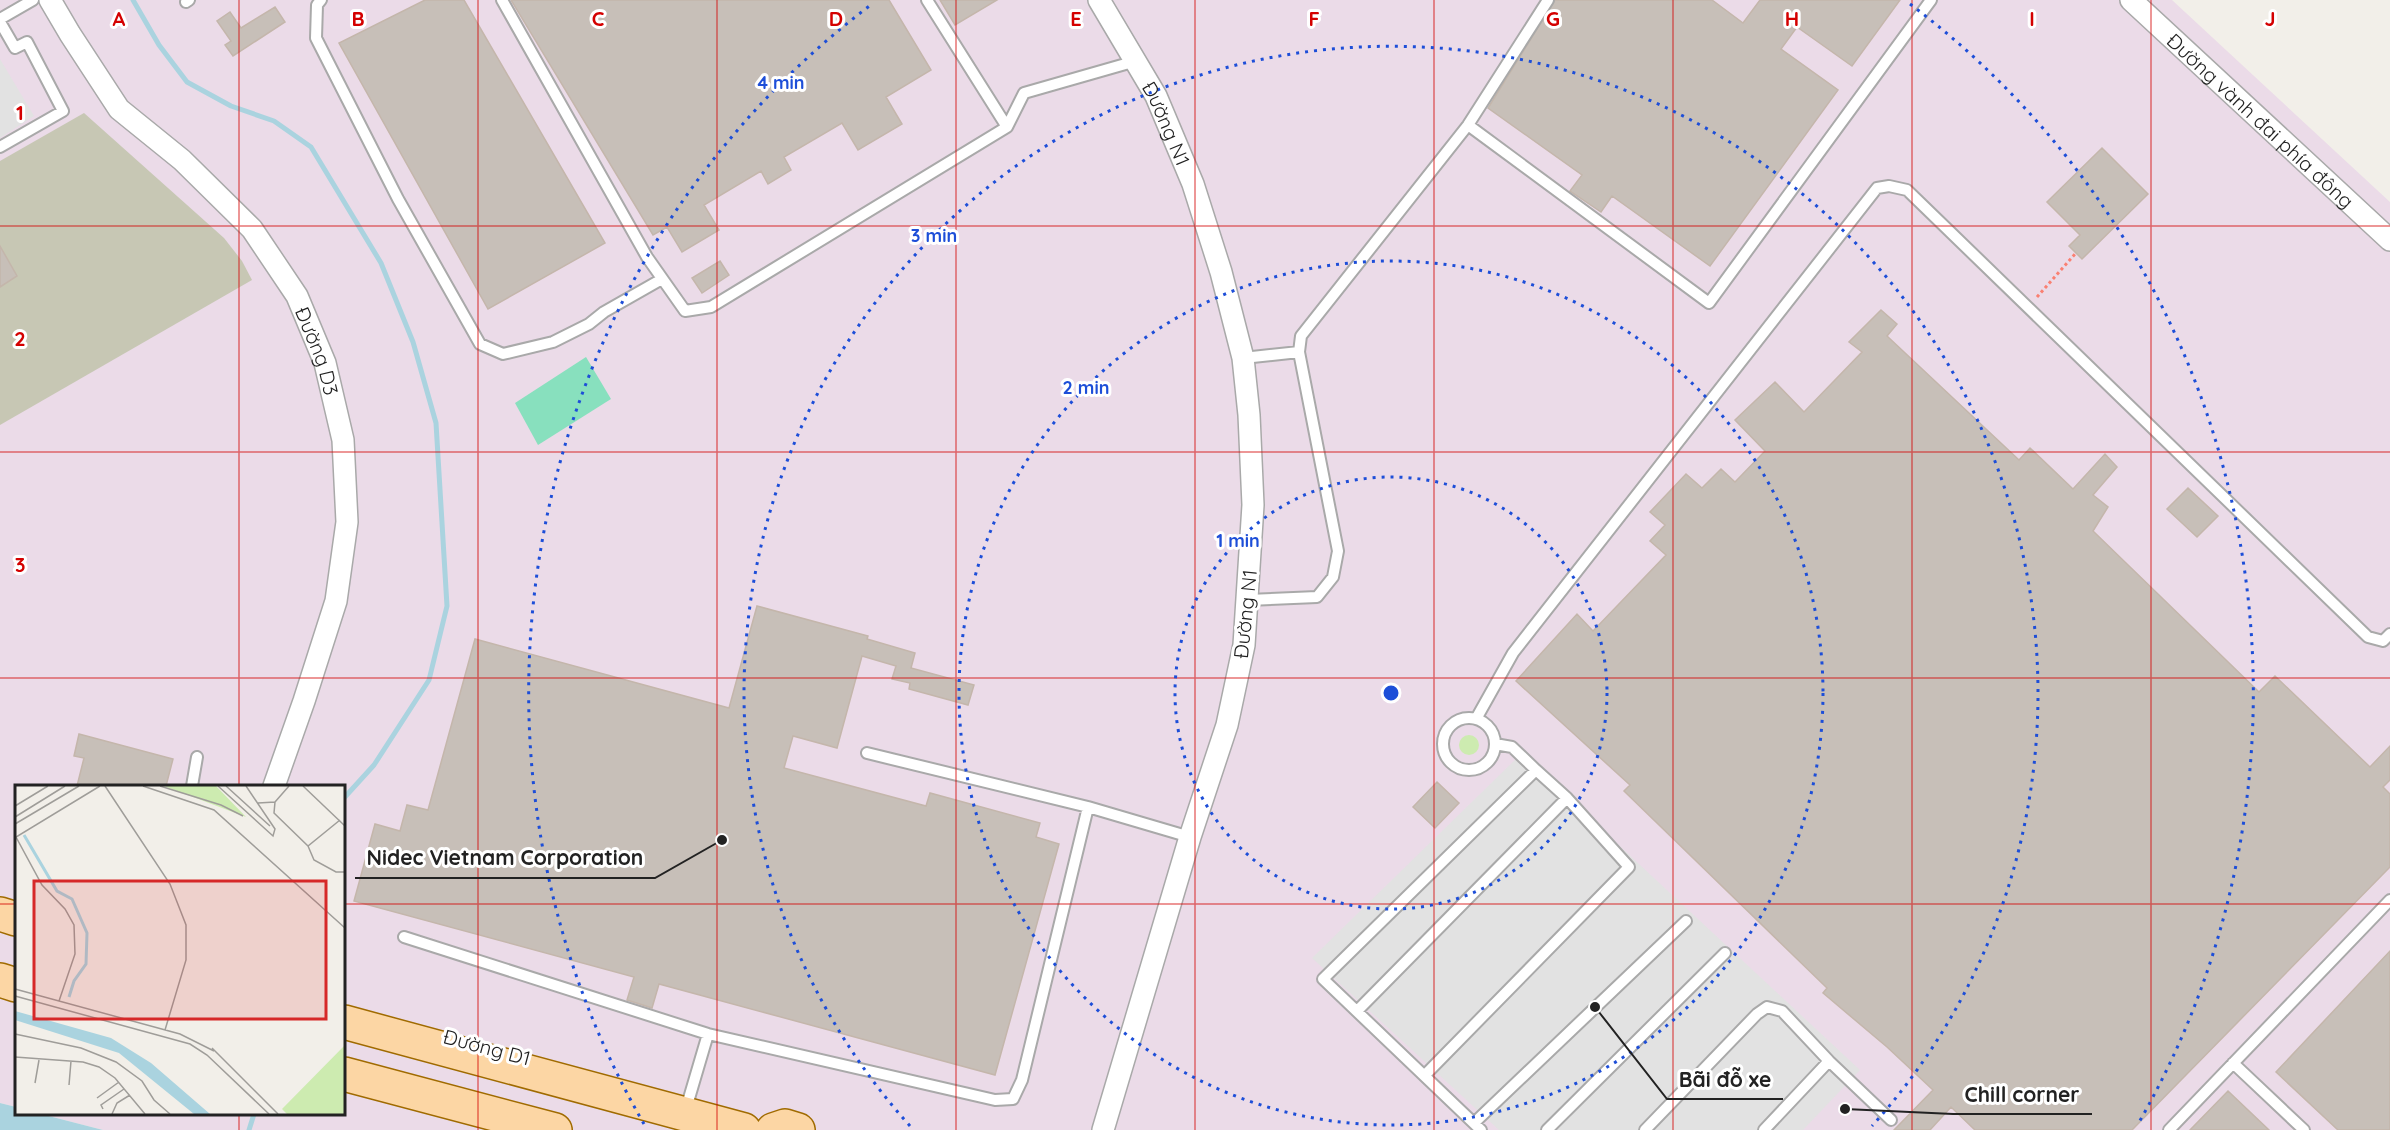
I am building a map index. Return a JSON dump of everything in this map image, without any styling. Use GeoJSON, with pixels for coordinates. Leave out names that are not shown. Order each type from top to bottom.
{"type":"FeatureCollection","features":[{"type":"Feature","properties":{"kind":"main road"},"geometry":{"type":"LineString","coordinates":[[0,914],[15,919]]}},
{"type":"Feature","properties":{"kind":"main road"},"geometry":{"type":"LineString","coordinates":[[0,927],[15,931]]}},
{"type":"Feature","properties":{"kind":"main road"},"geometry":{"type":"LineString","coordinates":[[0,980],[15,985]]}},
{"type":"Feature","properties":{"kind":"main road"},"geometry":{"type":"LineString","coordinates":[[0,994],[15,998]]}},
{"type":"Feature","properties":{"kind":"main road","name":"Đường D1"},"geometry":{"type":"LineString","coordinates":[[345,1009],[603,1077],[624,1097]]}},
{"type":"Feature","properties":{"kind":"main road","name":"Đường D1"},"geometry":{"type":"LineString","coordinates":[[345,1022],[624,1097],[683,1122],[744,1130]]}},
{"type":"Feature","properties":{"kind":"main road"},"geometry":{"type":"LineString","coordinates":[[345,1074],[500,1121],[555,1130]]}},
{"type":"Feature","properties":{"kind":"main road"},"geometry":{"type":"LineString","coordinates":[[773,1130],[785,1126],[798,1130]]}},
{"type":"Feature","properties":{"kind":"street","name":"Đường D3"},"geometry":{"type":"LineString","coordinates":[[50,0],[118,109],[182,160],[252,229],[297,296],[325,363],[343,440],[347,522],[336,601],[274,785]]}},
{"type":"Feature","properties":{"kind":"street","name":"Đường N1"},"geometry":{"type":"LineString","coordinates":[[1099,0],[1156,96],[1193,184],[1221,272],[1243,358],[1249,415],[1253,505],[1244,645],[1227,724],[1190,837],[1103,1130]]}},
{"type":"Feature","properties":{"kind":"street","name":"Đường vành đai phía đông"},"geometry":{"type":"LineString","coordinates":[[2131,0],[2390,240]]}},
{"type":"Feature","properties":{"kind":"lane"},"geometry":{"type":"LineString","coordinates":[[0,147],[63,111],[27,42],[15,48],[0,21],[33,0]]}},
{"type":"Feature","properties":{"kind":"lane"},"geometry":{"type":"LineString","coordinates":[[321,0],[317,5],[316,38],[398,199],[480,344],[503,354],[553,342],[589,324],[604,312],[662,279]]}},
{"type":"Feature","properties":{"kind":"lane"},"geometry":{"type":"LineString","coordinates":[[502,0],[646,257],[685,311],[711,307],[1007,127],[1023,93],[1136,61]]}},
{"type":"Feature","properties":{"kind":"lane"},"geometry":{"type":"LineString","coordinates":[[927,0],[1007,127]]}},
{"type":"Feature","properties":{"kind":"lane"},"geometry":{"type":"LineString","coordinates":[[1248,600],[1317,597],[1333,577],[1338,551],[1299,352],[1301,336],[1468,125],[1548,0]]}},
{"type":"Feature","properties":{"kind":"lane"},"geometry":{"type":"LineString","coordinates":[[1468,125],[1709,303],[1931,0]]}},
{"type":"Feature","properties":{"kind":"lane"},"geometry":{"type":"LineString","coordinates":[[1476,719],[1513,653],[1877,188],[1889,186],[1908,190],[2368,637],[2383,641],[2390,634]]}},
{"type":"Feature","properties":{"kind":"lane"},"geometry":{"type":"LineString","coordinates":[[1243,358],[1299,352]]}},
{"type":"Feature","properties":{"kind":"lane"},"geometry":{"type":"LineString","coordinates":[[1460,719],[1476,719],[1490,728],[1495,744],[1490,759],[1477,769],[1461,770],[1447,760],[1442,745],[1447,729],[1460,719]]}},
{"type":"Feature","properties":{"kind":"lane"},"geometry":{"type":"LineString","coordinates":[[1425,1075],[1629,867],[1567,798],[1512,747],[1495,744]]}},
{"type":"Feature","properties":{"kind":"lane"},"geometry":{"type":"LineString","coordinates":[[867,753],[1088,807],[1190,837]]}},
{"type":"Feature","properties":{"kind":"lane"},"geometry":{"type":"LineString","coordinates":[[192,785],[197,757]]}},
{"type":"Feature","properties":{"kind":"lane"},"geometry":{"type":"LineString","coordinates":[[1536,770],[1323,979],[1478,1127],[1686,921]]}},
{"type":"Feature","properties":{"kind":"lane"},"geometry":{"type":"LineString","coordinates":[[1358,1010],[1567,798]]}},
{"type":"Feature","properties":{"kind":"lane"},"geometry":{"type":"LineString","coordinates":[[404,937],[708,1034],[995,1101],[1014,1099],[1022,1080],[1088,807]]}},
{"type":"Feature","properties":{"kind":"lane"},"geometry":{"type":"LineString","coordinates":[[2169,1130],[2390,900]]}},
{"type":"Feature","properties":{"kind":"lane"},"geometry":{"type":"LineString","coordinates":[[1547,1130],[1725,953]]}},
{"type":"Feature","properties":{"kind":"lane"},"geometry":{"type":"LineString","coordinates":[[1645,1130],[1757,1014],[1767,1007],[1782,1011],[1829,1061],[1891,1120]]}},
{"type":"Feature","properties":{"kind":"lane"},"geometry":{"type":"LineString","coordinates":[[683,1122],[708,1034]]}},
{"type":"Feature","properties":{"kind":"lane"},"geometry":{"type":"LineString","coordinates":[[1764,1130],[1829,1061]]}},
{"type":"Feature","properties":{"kind":"lane"},"geometry":{"type":"LineString","coordinates":[[2234,1063],[2304,1130]]}},
{"type":"Feature","properties":{"kind":"path"},"geometry":{"type":"LineString","coordinates":[[2028,307],[2076,253]]}},
{"type":"Feature","properties":{"kind":"shaded area"},"geometry":{"type":"Polygon","coordinates":[[[0,0],[2172,0],[2390,202],[2390,1130],[103,1130],[45,1115],[345,1115],[345,785],[15,785],[15,1107],[0,1103],[0,0]]]}},
{"type":"Feature","properties":{"kind":"shaded area"},"geometry":{"type":"Polygon","coordinates":[[[0,59],[34,116],[0,138],[0,59]]]}},
{"type":"Feature","properties":{"kind":"shaded area"},"geometry":{"type":"Polygon","coordinates":[[[84,113],[224,238],[242,261],[252,280],[0,425],[0,161],[84,113]]]}},
{"type":"Feature","properties":{"kind":"shaded area"},"geometry":{"type":"Polygon","coordinates":[[[1521,754],[1860,1070],[1803,1130],[1499,1130],[1312,958],[1521,754]]]}},
{"type":"Feature","properties":{"kind":"green space"},"geometry":{"type":"Polygon","coordinates":[[[586,357],[611,399],[538,445],[515,403],[586,357]]]}},
{"type":"Feature","properties":{"kind":"green space"},"geometry":{"type":"Polygon","coordinates":[[[1469,735],[1476,738],[1479,745],[1476,752],[1469,755],[1462,752],[1459,745],[1462,738],[1469,735]]]}},
{"type":"Feature","properties":{"kind":"water"},"geometry":{"type":"Polygon","coordinates":[[[0,1103],[15,1107],[15,1115],[45,1115],[103,1130],[0,1130],[0,1103]]]}},
{"type":"Feature","properties":{"kind":"building"},"geometry":{"type":"Polygon","coordinates":[[[425,0],[464,0],[605,243],[488,309],[339,43],[425,0]]]}},
{"type":"Feature","properties":{"kind":"building"},"geometry":{"type":"Polygon","coordinates":[[[511,0],[889,0],[931,70],[886,97],[902,124],[858,150],[842,123],[784,157],[791,170],[768,184],[761,171],[704,205],[719,230],[682,252],[667,227],[653,235],[511,0]]]}},
{"type":"Feature","properties":{"kind":"building"},"geometry":{"type":"Polygon","coordinates":[[[940,0],[997,0],[955,25],[940,0]]]}},
{"type":"Feature","properties":{"kind":"building"},"geometry":{"type":"Polygon","coordinates":[[[1555,0],[1712,0],[1743,23],[1760,0],[1900,0],[1852,66],[1797,27],[1781,49],[1838,90],[1710,266],[1612,196],[1601,212],[1570,191],[1582,175],[1488,108],[1555,0]]]}},
{"type":"Feature","properties":{"kind":"building"},"geometry":{"type":"Polygon","coordinates":[[[275,7],[285,22],[233,56],[225,45],[231,41],[217,21],[230,12],[241,28],[275,7]]]}},
{"type":"Feature","properties":{"kind":"building"},"geometry":{"type":"Polygon","coordinates":[[[2102,148],[2148,194],[2082,259],[2069,246],[2080,235],[2047,202],[2102,148]]]}},
{"type":"Feature","properties":{"kind":"building"},"geometry":{"type":"Polygon","coordinates":[[[0,246],[17,276],[0,287],[0,246]]]}},
{"type":"Feature","properties":{"kind":"building"},"geometry":{"type":"Polygon","coordinates":[[[720,261],[729,275],[702,293],[692,278],[720,261]]]}},
{"type":"Feature","properties":{"kind":"building"},"geometry":{"type":"Polygon","coordinates":[[[1881,310],[1897,324],[1887,336],[2019,460],[2030,448],[2073,489],[2105,454],[2117,467],[2093,495],[2108,507],[2093,531],[2259,692],[2275,676],[2370,767],[2390,746],[2390,780],[2383,787],[2390,794],[2390,867],[2132,1130],[1975,1130],[1951,1107],[1930,1130],[1894,1130],[1933,1090],[1887,1047],[1823,993],[1827,988],[1624,791],[1630,785],[1516,681],[1577,614],[1593,631],[1666,555],[1650,541],[1665,525],[1650,512],[1686,474],[1702,488],[1721,469],[1735,482],[1765,451],[1735,420],[1775,382],[1804,412],[1862,352],[1849,342],[1881,310]]]}},
{"type":"Feature","properties":{"kind":"building"},"geometry":{"type":"Polygon","coordinates":[[[2188,488],[2218,516],[2197,537],[2167,509],[2188,488]]]}},
{"type":"Feature","properties":{"kind":"building"},"geometry":{"type":"Polygon","coordinates":[[[757,606],[868,636],[867,639],[915,653],[911,668],[974,685],[968,705],[909,689],[910,683],[892,679],[896,666],[862,656],[837,748],[793,736],[784,768],[926,806],[930,793],[1040,823],[1036,837],[1059,844],[995,1075],[659,984],[652,1008],[627,1000],[634,977],[354,901],[375,824],[400,831],[407,805],[428,810],[475,639],[729,708],[757,606]]]}},
{"type":"Feature","properties":{"kind":"building"},"geometry":{"type":"Polygon","coordinates":[[[79,734],[173,759],[166,785],[77,785],[84,758],[74,756],[79,734]]]}},
{"type":"Feature","properties":{"kind":"building"},"geometry":{"type":"Polygon","coordinates":[[[1437,782],[1459,803],[1435,828],[1413,807],[1437,782]]]}},
{"type":"Feature","properties":{"kind":"building"},"geometry":{"type":"Polygon","coordinates":[[[2390,951],[2390,1130],[2338,1130],[2276,1072],[2390,951]]]}},
{"type":"Feature","properties":{"kind":"building"},"geometry":{"type":"Polygon","coordinates":[[[2228,1091],[2269,1130],[2190,1130],[2228,1091]]]}},
{"type":"Feature","properties":{"kind":"waterway"},"geometry":{"type":"LineString","coordinates":[[133,0],[159,45],[187,82],[231,106],[274,121],[311,147],[381,263],[413,342],[436,423],[447,606],[429,680],[374,765],[345,797]]}},
{"type":"Feature","properties":{"kind":"waterway"},"geometry":{"type":"LineString","coordinates":[[249,1130],[254,1115]]}},
{"type":"Feature","properties":{"kind":"place","name":"Nidec Vietnam Corporation"},"geometry":{"type":"Point","coordinates":[722,840]}},
{"type":"Feature","properties":{"kind":"place","name":"Bãi đỗ xe"},"geometry":{"type":"Point","coordinates":[1595,1007]}},
{"type":"Feature","properties":{"kind":"place","name":"Chill corner"},"geometry":{"type":"Point","coordinates":[1845,1109]}}]}
